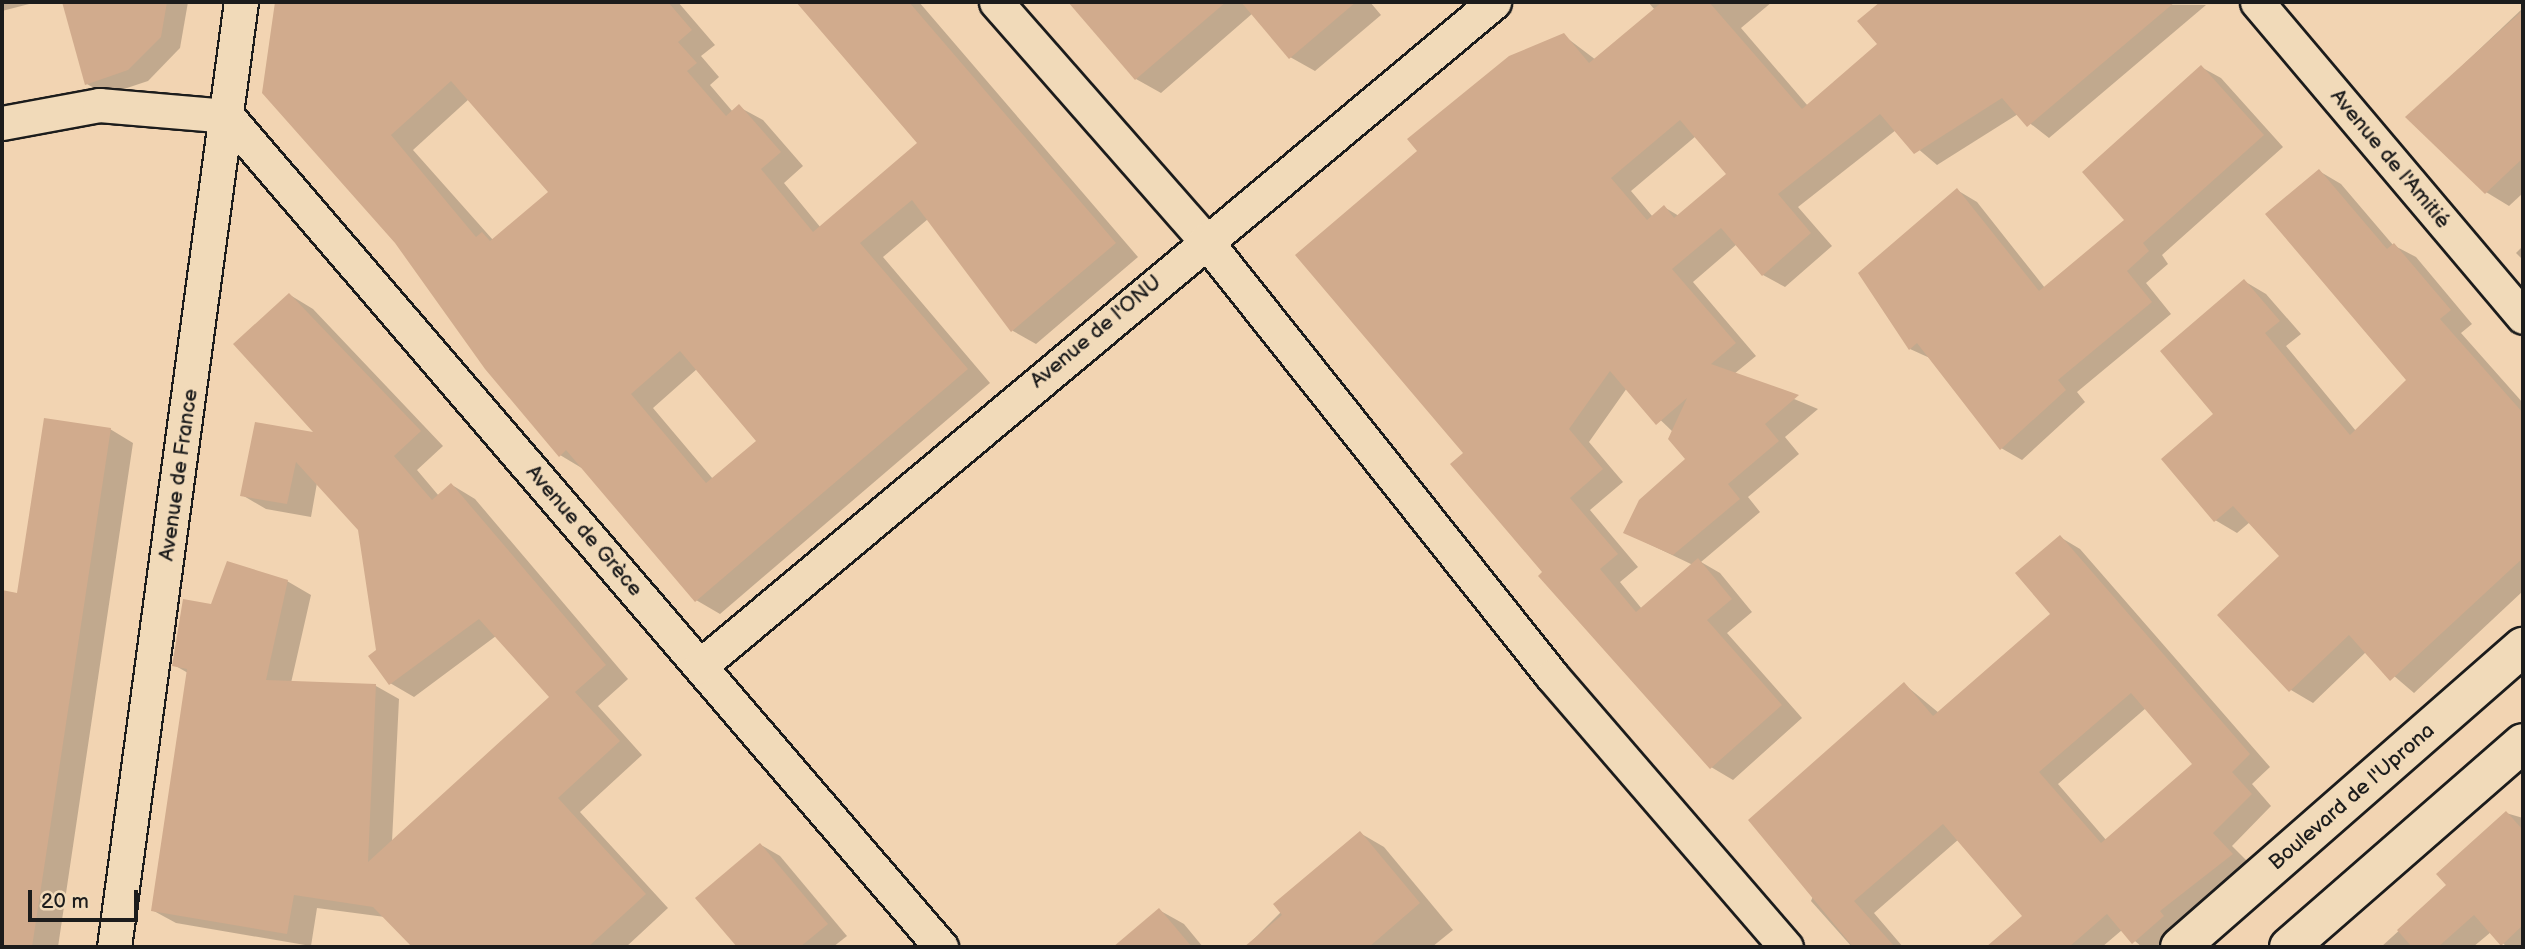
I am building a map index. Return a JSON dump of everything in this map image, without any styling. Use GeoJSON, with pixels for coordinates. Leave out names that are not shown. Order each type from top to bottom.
{"type":"FeatureCollection","features":[{"type":"Feature","properties":{"kind":"street","name":"Avenue de France"},"geometry":{"type":"LineString","coordinates":[[114,947],[241,2]]}},
{"type":"Feature","properties":{"kind":"street"},"geometry":{"type":"LineString","coordinates":[[996,2],[1205,240],[1552,676],[1786,947]]}},
{"type":"Feature","properties":{"kind":"street","name":"Avenue de l'ONU"},"geometry":{"type":"LineString","coordinates":[[700,666],[1205,240],[1494,2]]}},
{"type":"Feature","properties":{"kind":"street","name":"Avenue de l'Amitié"},"geometry":{"type":"LineString","coordinates":[[2257,2],[2523,317]]}},
{"type":"Feature","properties":{"kind":"street"},"geometry":{"type":"LineString","coordinates":[[2,123],[99,105],[227,116]]}},
{"type":"Feature","properties":{"kind":"street","name":"Avenue de Grèce"},"geometry":{"type":"LineString","coordinates":[[227,116],[941,947]]}},
{"type":"Feature","properties":{"kind":"street","name":"Boulevard de l'Uprona"},"geometry":{"type":"LineString","coordinates":[[2180,947],[2523,647]]}},
{"type":"Feature","properties":{"kind":"street"},"geometry":{"type":"LineString","coordinates":[[2289,947],[2523,743]]}},
{"type":"Feature","properties":{"kind":"building"},"geometry":{"type":"Polygon","coordinates":[[[62,2],[167,2],[161,37],[128,70],[85,85],[62,2]]]}},
{"type":"Feature","properties":{"kind":"building"},"geometry":{"type":"Polygon","coordinates":[[[275,2],[668,2],[692,30],[678,42],[697,63],[687,71],[726,116],[739,104],[781,152],[761,169],[813,232],[917,143],[796,2],[909,2],[1116,243],[1011,332],[912,200],[860,243],[968,369],[695,602],[566,450],[559,457],[485,369],[395,243],[262,93],[275,2]],[[451,81],[391,135],[476,237],[482,232],[490,241],[548,192],[451,81]],[[680,351],[631,394],[706,483],[756,441],[680,351]]]}},
{"type":"Feature","properties":{"kind":"building"},"geometry":{"type":"Polygon","coordinates":[[[1068,2],[1226,2],[1135,80],[1068,2]]]}},
{"type":"Feature","properties":{"kind":"building"},"geometry":{"type":"Polygon","coordinates":[[[1241,2],[1356,2],[1289,59],[1241,2]]]}},
{"type":"Feature","properties":{"kind":"building"},"geometry":{"type":"Polygon","coordinates":[[[1662,2],[1709,2],[1802,109],[1877,44],[1857,21],[1880,2],[2175,2],[2027,127],[2002,98],[1914,154],[1880,114],[1778,194],[1811,233],[1762,276],[1721,228],[1672,269],[1736,343],[1711,364],[1799,395],[1765,424],[1779,441],[1728,484],[1740,499],[1673,555],[1623,533],[1639,500],[1685,459],[1668,439],[1687,398],[1656,425],[1610,371],[1569,429],[1603,469],[1570,498],[1618,554],[1600,569],[1636,612],[1698,558],[1732,599],[1707,620],[1782,705],[1710,769],[1538,576],[1542,572],[1450,464],[1463,453],[1295,255],[1417,151],[1407,139],[1509,56],[1564,33],[1589,63],[1662,2]],[[1680,120],[1611,178],[1647,220],[1664,205],[1674,218],[1726,174],[1680,120]]]}},
{"type":"Feature","properties":{"kind":"building"},"geometry":{"type":"Polygon","coordinates":[[[2523,10],[2523,158],[2485,194],[2405,117],[2523,10]]]}},
{"type":"Feature","properties":{"kind":"building"},"geometry":{"type":"Polygon","coordinates":[[[2201,65],[2264,135],[2143,243],[2149,251],[2127,271],[2152,302],[2058,380],[2066,390],[2000,450],[1917,343],[1909,350],[1858,273],[1957,188],[2039,291],[2124,220],[2082,172],[2201,65]]]}},
{"type":"Feature","properties":{"kind":"building"},"geometry":{"type":"Polygon","coordinates":[[[2319,169],[2387,249],[2394,243],[2451,310],[2440,319],[2523,413],[2523,558],[2390,681],[2349,635],[2289,692],[2217,615],[2279,556],[2233,506],[2214,522],[2161,459],[2213,414],[2160,351],[2244,279],[2280,321],[2265,333],[2350,435],[2406,380],[2265,214],[2319,169]]]}},
{"type":"Feature","properties":{"kind":"building"},"geometry":{"type":"Polygon","coordinates":[[[289,293],[421,431],[394,456],[432,500],[451,483],[606,665],[575,692],[620,741],[558,798],[646,894],[588,947],[412,947],[373,907],[294,895],[287,934],[151,911],[187,669],[172,666],[183,599],[211,604],[227,561],[288,580],[266,680],[376,684],[368,862],[549,697],[479,619],[389,685],[368,656],[376,650],[358,530],[296,462],[287,504],[240,496],[255,422],[313,432],[233,344],[289,293]]]}},
{"type":"Feature","properties":{"kind":"building"},"geometry":{"type":"Polygon","coordinates":[[[44,418],[111,428],[32,947],[2,947],[2,590],[17,593],[44,418]]]}},
{"type":"Feature","properties":{"kind":"building"},"geometry":{"type":"Polygon","coordinates":[[[2060,535],[2250,754],[2232,772],[2252,794],[2213,833],[2233,854],[2160,911],[2164,916],[2132,944],[2107,914],[2069,947],[1986,947],[2022,916],[1943,824],[1854,901],[1895,947],[1853,947],[1748,820],[1904,682],[1933,716],[2050,614],[2015,573],[2060,535]],[[2131,693],[2039,772],[2101,843],[2192,764],[2131,693]]]}},
{"type":"Feature","properties":{"kind":"building"},"geometry":{"type":"Polygon","coordinates":[[[2506,811],[2523,830],[2523,925],[2501,946],[2474,915],[2438,947],[2412,947],[2397,930],[2446,885],[2436,874],[2506,811]]]}},
{"type":"Feature","properties":{"kind":"building"},"geometry":{"type":"Polygon","coordinates":[[[1360,831],[1420,903],[1369,947],[1244,947],[1282,915],[1273,904],[1360,831]]]}},
{"type":"Feature","properties":{"kind":"building"},"geometry":{"type":"Polygon","coordinates":[[[760,843],[828,924],[800,947],[737,947],[695,898],[760,843]]]}},
{"type":"Feature","properties":{"kind":"building"},"geometry":{"type":"Polygon","coordinates":[[[1159,908],[1192,947],[1113,947],[1159,908]]]}}]}
